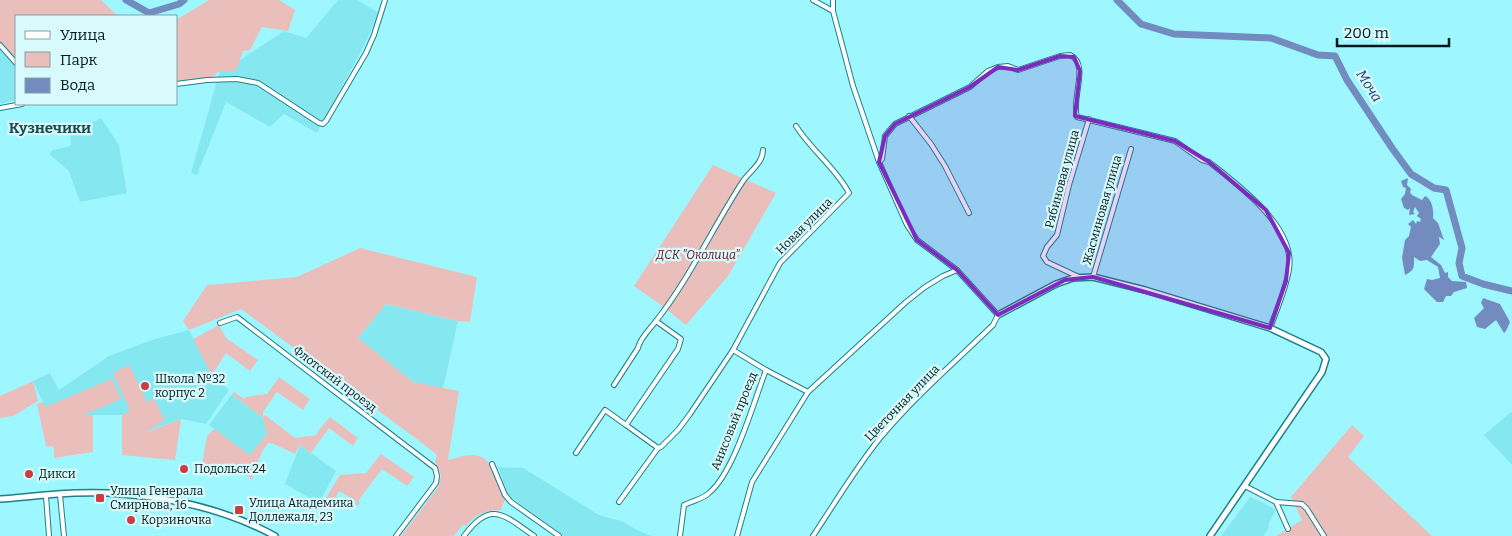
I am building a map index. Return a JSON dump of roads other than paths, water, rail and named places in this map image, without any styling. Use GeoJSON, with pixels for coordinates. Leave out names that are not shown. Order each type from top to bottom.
{"type":"FeatureCollection","features":[{"type":"Feature","properties":{"kind":"street"},"geometry":{"type":"LineString","coordinates":[[178,84],[237,79],[258,84],[323,124],[366,53],[385,0]]}},
{"type":"Feature","properties":{"kind":"street"},"geometry":{"type":"LineString","coordinates":[[813,0],[833,11]]}},
{"type":"Feature","properties":{"kind":"street"},"geometry":{"type":"LineString","coordinates":[[833,0],[833,11],[854,86],[879,162],[907,225],[917,240],[957,270],[998,315],[1056,284],[1073,278],[1093,278],[1145,290],[1270,328],[1321,352],[1326,359],[1322,372],[1210,536]]}},
{"type":"Feature","properties":{"kind":"street"},"geometry":{"type":"LineString","coordinates":[[0,45],[15,62]]}},
{"type":"Feature","properties":{"kind":"street"},"geometry":{"type":"LineString","coordinates":[[879,162],[882,159],[884,143],[888,132],[895,124],[970,87],[988,71],[1008,66],[1018,70],[1060,56],[1070,55],[1078,60],[1080,71],[1075,101],[1077,117],[1175,141],[1202,160],[1209,162],[1266,210],[1286,242],[1289,253],[1288,274],[1270,328]]}},
{"type":"Feature","properties":{"kind":"street"},"geometry":{"type":"LineString","coordinates":[[0,108],[16,105]]}},
{"type":"Feature","properties":{"kind":"street"},"geometry":{"type":"LineString","coordinates":[[909,116],[945,166],[969,213]]}},
{"type":"Feature","properties":{"kind":"street","name":"Рябиновая улица"},"geometry":{"type":"LineString","coordinates":[[1081,278],[1047,262],[1044,256],[1047,247],[1058,235],[1069,184],[1089,119]]}},
{"type":"Feature","properties":{"kind":"street","name":"Новая улица"},"geometry":{"type":"LineString","coordinates":[[619,502],[658,448],[678,430],[733,350],[780,263],[849,193],[835,172],[804,138],[796,126]]}},
{"type":"Feature","properties":{"kind":"street","name":"Жасминовая улица"},"geometry":{"type":"LineString","coordinates":[[1093,278],[1131,149]]}},
{"type":"Feature","properties":{"kind":"street"},"geometry":{"type":"LineString","coordinates":[[614,385],[638,348],[641,339],[656,322],[686,280],[744,180],[759,162],[763,150]]}},
{"type":"Feature","properties":{"kind":"street"},"geometry":{"type":"LineString","coordinates":[[737,536],[752,482],[808,392],[906,302],[925,287],[957,270]]}},
{"type":"Feature","properties":{"kind":"street","name":"Цветочная улица"},"geometry":{"type":"LineString","coordinates":[[813,536],[842,490],[881,437],[993,325],[998,315]]}},
{"type":"Feature","properties":{"kind":"street","name":"Флотский проезд"},"geometry":{"type":"LineString","coordinates":[[220,323],[237,317],[435,468],[436,483],[396,536]]}},
{"type":"Feature","properties":{"kind":"street"},"geometry":{"type":"LineString","coordinates":[[626,425],[678,349],[681,339],[656,322]]}},
{"type":"Feature","properties":{"kind":"street"},"geometry":{"type":"LineString","coordinates":[[733,350],[766,370]]}},
{"type":"Feature","properties":{"kind":"street","name":"Анисовый проезд"},"geometry":{"type":"LineString","coordinates":[[680,536],[684,505],[708,494],[725,474],[744,430],[766,370],[808,392]]}},
{"type":"Feature","properties":{"kind":"street"},"geometry":{"type":"LineString","coordinates":[[576,453],[605,410],[658,448]]}},
{"type":"Feature","properties":{"kind":"street"},"geometry":{"type":"LineString","coordinates":[[492,464],[505,495],[511,502],[559,536]]}},
{"type":"Feature","properties":{"kind":"street"},"geometry":{"type":"LineString","coordinates":[[1245,486],[1276,502],[1302,504],[1324,536]]}},
{"type":"Feature","properties":{"kind":"street"},"geometry":{"type":"LineString","coordinates":[[0,499],[60,495],[121,494],[167,500],[218,512],[275,536]]}},
{"type":"Feature","properties":{"kind":"street"},"geometry":{"type":"LineString","coordinates":[[60,495],[64,536]]}},
{"type":"Feature","properties":{"kind":"street"},"geometry":{"type":"LineString","coordinates":[[46,496],[49,536]]}},
{"type":"Feature","properties":{"kind":"street"},"geometry":{"type":"LineString","coordinates":[[1276,502],[1288,528]]}},
{"type":"Feature","properties":{"kind":"street"},"geometry":{"type":"LineString","coordinates":[[464,536],[474,522],[484,515],[496,514],[509,518],[534,536]]}},
{"type":"Feature","properties":{"kind":"water"},"geometry":{"type":"Polygon","coordinates":[[[1408,178],[1407,185],[1411,189],[1412,195],[1422,200],[1425,196],[1431,202],[1433,218],[1438,223],[1444,240],[1439,237],[1440,244],[1431,257],[1441,265],[1445,273],[1448,272],[1448,277],[1452,281],[1466,282],[1467,288],[1454,292],[1451,296],[1446,296],[1443,302],[1437,302],[1424,289],[1427,279],[1440,278],[1438,267],[1427,260],[1420,261],[1414,257],[1413,268],[1405,275],[1402,258],[1405,240],[1409,236],[1411,227],[1408,224],[1413,220],[1416,224],[1421,219],[1417,216],[1419,213],[1415,207],[1413,212],[1415,214],[1409,215],[1410,208],[1408,210],[1404,208],[1401,199],[1405,194],[1406,188],[1403,187],[1401,181],[1408,178]]]}},
{"type":"Feature","properties":{"kind":"water"},"geometry":{"type":"Polygon","coordinates":[[[1483,298],[1500,304],[1510,322],[1504,333],[1496,320],[1485,329],[1477,327],[1474,318],[1484,308],[1481,303],[1483,298]]]}},
{"type":"Feature","properties":{"kind":"waterway","name":"Моча"},"geometry":{"type":"LineString","coordinates":[[126,0],[149,13],[179,4],[184,0]]}},
{"type":"Feature","properties":{"kind":"waterway","name":"Моча"},"geometry":{"type":"LineString","coordinates":[[1117,0],[1141,24],[1174,34],[1271,38],[1318,55],[1335,56],[1347,80],[1411,174],[1434,188],[1446,190],[1462,248],[1459,263],[1462,276],[1483,284],[1512,291]]}},
{"type":"Feature","properties":{"kind":"place","name":"Школа №32 корпус 2"},"geometry":{"type":"Point","coordinates":[145,386]}},
{"type":"Feature","properties":{"kind":"place","name":"Подольск 24"},"geometry":{"type":"Point","coordinates":[184,469]}},
{"type":"Feature","properties":{"kind":"place","name":"Дикси"},"geometry":{"type":"Point","coordinates":[29,474]}},
{"type":"Feature","properties":{"kind":"place","name":"Улица Генерала Смирнова, 16"},"geometry":{"type":"Point","coordinates":[100,498]}},
{"type":"Feature","properties":{"kind":"place","name":"Улица Академика Доллежаля, 23"},"geometry":{"type":"Point","coordinates":[239,510]}},
{"type":"Feature","properties":{"kind":"place","name":"Корзиночка"},"geometry":{"type":"Point","coordinates":[131,520]}},
{"type":"Feature","properties":{"kind":"district","name":"Кузнечики"},"geometry":{"type":"Point","coordinates":[50,128]}},
{"type":"Feature","properties":{"kind":"park label","name":"ДСК \"Околица\""},"geometry":{"type":"Point","coordinates":[698,255]}}]}
